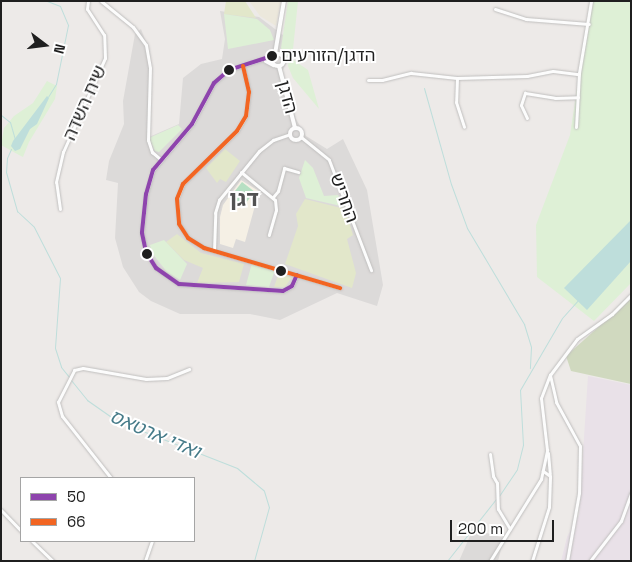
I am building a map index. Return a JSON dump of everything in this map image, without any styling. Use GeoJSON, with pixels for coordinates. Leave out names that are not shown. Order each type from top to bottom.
{"type":"FeatureCollection","features":[{"type":"Feature","properties":{"kind":"street","name":"שיח השדה"},"geometry":{"type":"LineString","coordinates":[[60,209],[56,182],[63,152],[105,58],[104,35],[87,9],[88,1]]}},
{"type":"Feature","properties":{"kind":"street"},"geometry":{"type":"LineString","coordinates":[[101,1],[133,27],[146,45],[150,68],[148,140],[151,150],[160,159]]}},
{"type":"Feature","properties":{"kind":"street"},"geometry":{"type":"LineString","coordinates":[[576,127],[579,74],[591,1]]}},
{"type":"Feature","properties":{"kind":"street"},"geometry":{"type":"LineString","coordinates":[[273,65],[283,3]]}},
{"type":"Feature","properties":{"kind":"street"},"geometry":{"type":"LineString","coordinates":[[495,10],[526,19],[588,24]]}},
{"type":"Feature","properties":{"kind":"street","name":"הדגן"},"geometry":{"type":"LineString","coordinates":[[277,46],[282,55]]}},
{"type":"Feature","properties":{"kind":"street"},"geometry":{"type":"LineString","coordinates":[[262,61],[279,66],[284,62],[282,55],[274,55],[262,61],[226,72],[216,80],[192,124],[160,159],[148,187],[142,233],[146,252],[162,275],[189,286],[283,291],[292,286],[297,275]]}},
{"type":"Feature","properties":{"kind":"street"},"geometry":{"type":"LineString","coordinates":[[243,66],[249,98],[244,121],[183,184],[177,199],[177,216],[183,231],[195,244],[214,251],[340,288]]}},
{"type":"Feature","properties":{"kind":"street","name":"הדגן"},"geometry":{"type":"LineString","coordinates":[[279,66],[295,128],[302,131],[301,138]]}},
{"type":"Feature","properties":{"kind":"street"},"geometry":{"type":"LineString","coordinates":[[368,80],[382,80],[411,73],[456,78],[527,76],[553,71],[579,74]]}},
{"type":"Feature","properties":{"kind":"street"},"geometry":{"type":"LineString","coordinates":[[456,78],[456,102],[464,126]]}},
{"type":"Feature","properties":{"kind":"street"},"geometry":{"type":"LineString","coordinates":[[527,118],[521,105],[525,93],[555,98],[578,97]]}},
{"type":"Feature","properties":{"kind":"street"},"geometry":{"type":"LineString","coordinates":[[214,251],[217,206],[241,172],[265,145],[290,134],[295,128]]}},
{"type":"Feature","properties":{"kind":"street"},"geometry":{"type":"LineString","coordinates":[[290,134],[296,140],[301,138]]}},
{"type":"Feature","properties":{"kind":"street","name":"החריש"},"geometry":{"type":"LineString","coordinates":[[301,138],[322,151],[330,162],[371,270]]}},
{"type":"Feature","properties":{"kind":"street"},"geometry":{"type":"LineString","coordinates":[[273,197],[278,190],[284,168],[298,172]]}},
{"type":"Feature","properties":{"kind":"street"},"geometry":{"type":"LineString","coordinates":[[241,172],[273,197],[276,208],[269,235]]}},
{"type":"Feature","properties":{"kind":"street"},"geometry":{"type":"LineString","coordinates":[[532,561],[549,507],[550,476],[541,398],[550,375],[577,339],[612,314],[631,295]]}},
{"type":"Feature","properties":{"kind":"street"},"geometry":{"type":"LineString","coordinates":[[109,477],[68,424],[59,409],[63,387],[74,370],[83,368],[146,379],[167,378],[189,369]]}},
{"type":"Feature","properties":{"kind":"street"},"geometry":{"type":"LineString","coordinates":[[550,375],[556,402],[580,446],[578,493],[567,561]]}},
{"type":"Feature","properties":{"kind":"street"},"geometry":{"type":"LineString","coordinates":[[490,560],[538,487],[547,450]]}},
{"type":"Feature","properties":{"kind":"street"},"geometry":{"type":"LineString","coordinates":[[490,454],[493,476],[497,483],[498,508],[510,529]]}},
{"type":"Feature","properties":{"kind":"street"},"geometry":{"type":"LineString","coordinates":[[543,471],[550,476]]}},
{"type":"Feature","properties":{"kind":"street"},"geometry":{"type":"LineString","coordinates":[[590,561],[621,521],[631,493]]}},
{"type":"Feature","properties":{"kind":"street"},"geometry":{"type":"LineString","coordinates":[[1,510],[20,530]]}},
{"type":"Feature","properties":{"kind":"street"},"geometry":{"type":"LineString","coordinates":[[33,542],[53,561]]}},
{"type":"Feature","properties":{"kind":"street"},"geometry":{"type":"LineString","coordinates":[[145,561],[152,542]]}},
{"type":"Feature","properties":{"kind":"shaded area"},"geometry":{"type":"Polygon","coordinates":[[[249,1],[281,1],[276,26],[260,16],[249,1]]]}},
{"type":"Feature","properties":{"kind":"shaded area","name":"דגן"},"geometry":{"type":"Polygon","coordinates":[[[220,11],[259,17],[283,35],[287,62],[282,72],[296,119],[306,136],[327,149],[343,139],[367,190],[383,285],[377,306],[337,293],[280,320],[250,314],[180,314],[151,301],[139,292],[123,267],[115,238],[118,183],[106,180],[109,161],[124,124],[123,101],[135,34],[141,29],[150,53],[149,137],[179,124],[183,78],[201,64],[222,59],[225,39],[220,11]]]}},
{"type":"Feature","properties":{"kind":"shaded area"},"geometry":{"type":"Polygon","coordinates":[[[241,180],[259,191],[245,242],[236,239],[233,248],[220,244],[220,217],[223,205],[241,180]]]}},
{"type":"Feature","properties":{"kind":"shaded area"},"geometry":{"type":"Polygon","coordinates":[[[588,376],[631,385],[631,561],[561,561],[567,537],[579,515],[588,376]]]}},
{"type":"Feature","properties":{"kind":"shaded area"},"geometry":{"type":"Polygon","coordinates":[[[473,529],[504,538],[498,561],[459,561],[473,529]]]}},
{"type":"Feature","properties":{"kind":"green space"},"geometry":{"type":"Polygon","coordinates":[[[226,1],[245,1],[256,18],[224,14],[226,1]]]}},
{"type":"Feature","properties":{"kind":"green space"},"geometry":{"type":"Polygon","coordinates":[[[288,1],[298,1],[292,59],[308,70],[319,109],[293,78],[288,66],[289,58],[281,48],[288,1]]]}},
{"type":"Feature","properties":{"kind":"green space"},"geometry":{"type":"Polygon","coordinates":[[[590,1],[631,1],[631,283],[594,321],[537,277],[536,225],[570,135],[590,1]]]}},
{"type":"Feature","properties":{"kind":"green space"},"geometry":{"type":"Polygon","coordinates":[[[224,14],[257,19],[270,30],[274,40],[228,49],[224,14]]]}},
{"type":"Feature","properties":{"kind":"green space"},"geometry":{"type":"Polygon","coordinates":[[[47,81],[57,86],[55,99],[29,142],[23,157],[1,145],[4,128],[14,116],[33,103],[47,81]]]}},
{"type":"Feature","properties":{"kind":"green space"},"geometry":{"type":"Polygon","coordinates":[[[178,125],[182,129],[159,152],[155,151],[149,138],[178,125]]]}},
{"type":"Feature","properties":{"kind":"green space"},"geometry":{"type":"Polygon","coordinates":[[[225,149],[240,161],[226,182],[220,179],[217,183],[206,168],[225,149]]]}},
{"type":"Feature","properties":{"kind":"green space"},"geometry":{"type":"Polygon","coordinates":[[[305,160],[313,168],[324,196],[338,195],[345,207],[306,198],[299,178],[305,160]]]}},
{"type":"Feature","properties":{"kind":"green space"},"geometry":{"type":"Polygon","coordinates":[[[242,182],[255,192],[243,207],[230,197],[242,182]]]}},
{"type":"Feature","properties":{"kind":"green space"},"geometry":{"type":"Polygon","coordinates":[[[305,199],[345,209],[353,235],[347,239],[356,273],[352,288],[285,264],[298,226],[296,214],[305,199]]]}},
{"type":"Feature","properties":{"kind":"green space"},"geometry":{"type":"Polygon","coordinates":[[[177,234],[201,253],[244,264],[239,282],[197,283],[203,268],[184,260],[166,242],[177,234]]]}},
{"type":"Feature","properties":{"kind":"green space"},"geometry":{"type":"Polygon","coordinates":[[[164,240],[187,264],[180,280],[167,272],[152,253],[150,245],[164,240]]]}},
{"type":"Feature","properties":{"kind":"green space"},"geometry":{"type":"Polygon","coordinates":[[[252,263],[275,270],[269,287],[246,285],[252,263]]]}},
{"type":"Feature","properties":{"kind":"green space"},"geometry":{"type":"Polygon","coordinates":[[[279,273],[292,277],[285,287],[274,287],[279,273]]]}},
{"type":"Feature","properties":{"kind":"green space"},"geometry":{"type":"Polygon","coordinates":[[[631,298],[631,384],[571,371],[566,356],[631,298]]]}},
{"type":"Feature","properties":{"kind":"water"},"geometry":{"type":"Polygon","coordinates":[[[47,96],[49,98],[37,124],[30,129],[20,149],[15,151],[11,146],[13,141],[47,96]]]}},
{"type":"Feature","properties":{"kind":"water"},"geometry":{"type":"Polygon","coordinates":[[[631,220],[631,261],[587,310],[564,288],[631,220]]]}},
{"type":"Feature","properties":{"kind":"waterway","name":"ואדי ארטאס"},"geometry":{"type":"LineString","coordinates":[[47,1],[60,6],[68,25],[56,84],[48,97]]}},
{"type":"Feature","properties":{"kind":"waterway"},"geometry":{"type":"LineString","coordinates":[[424,88],[451,184],[467,228],[524,324],[531,347],[530,368]]}},
{"type":"Feature","properties":{"kind":"waterway"},"geometry":{"type":"LineString","coordinates":[[1,115],[10,122],[15,139]]}},
{"type":"Feature","properties":{"kind":"waterway","name":"ואדי ארטאס"},"geometry":{"type":"LineString","coordinates":[[11,149],[7,158],[6,172],[17,211],[34,227],[60,278],[55,348],[61,367],[69,377]]}},
{"type":"Feature","properties":{"kind":"waterway"},"geometry":{"type":"LineString","coordinates":[[499,496],[517,469],[523,445],[520,390],[562,318],[579,299]]}},
{"type":"Feature","properties":{"kind":"waterway","name":"ואדי ארטאס"},"geometry":{"type":"LineString","coordinates":[[71,380],[87,400],[117,421],[237,468],[264,491],[269,507],[254,561]]}},
{"type":"Feature","properties":{"kind":"waterway"},"geometry":{"type":"LineString","coordinates":[[447,561],[496,499]]}},
{"type":"Feature","properties":{"kind":"transit line","name":"50"},"geometry":{"type":"LineString","coordinates":[[272,56],[229,70],[214,83],[192,124],[153,170],[146,194],[142,233],[146,252],[156,268],[179,284],[283,291],[292,286],[297,275]]}},
{"type":"Feature","properties":{"kind":"transit line","name":"66"},"geometry":{"type":"LineString","coordinates":[[243,66],[249,92],[246,116],[237,131],[183,184],[177,199],[179,224],[188,238],[204,248],[340,288]]}},
{"type":"Feature","properties":{"kind":"place","name":"הדגן/הזורעים"},"geometry":{"type":"Point","coordinates":[272,56]}},
{"type":"Feature","properties":{"kind":"district","name":"דגן"},"geometry":{"type":"Point","coordinates":[244,199]}}]}
